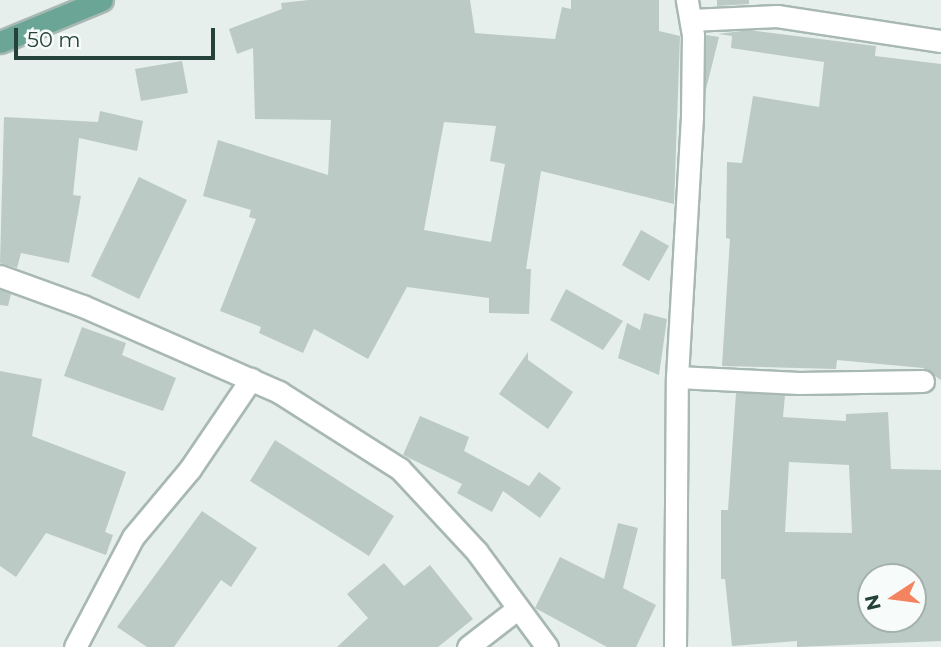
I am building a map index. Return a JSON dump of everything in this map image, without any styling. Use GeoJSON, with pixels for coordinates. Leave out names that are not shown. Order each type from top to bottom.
{"type":"FeatureCollection","features":[{"type":"Feature","properties":{"kind":"main road"},"geometry":{"type":"LineString","coordinates":[[0,42],[102,0]]}},
{"type":"Feature","properties":{"kind":"street"},"geometry":{"type":"LineString","coordinates":[[675,647],[677,377],[692,115],[689,10],[778,16],[941,41]]}},
{"type":"Feature","properties":{"kind":"street"},"geometry":{"type":"LineString","coordinates":[[0,276],[251,379],[305,405],[400,469],[477,552],[547,647]]}},
{"type":"Feature","properties":{"kind":"street"},"geometry":{"type":"LineString","coordinates":[[677,377],[799,383],[923,381]]}},
{"type":"Feature","properties":{"kind":"street"},"geometry":{"type":"LineString","coordinates":[[75,647],[133,537],[190,469],[251,379]]}},
{"type":"Feature","properties":{"kind":"street"},"geometry":{"type":"LineString","coordinates":[[468,647],[517,609]]}},
{"type":"Feature","properties":{"kind":"building"},"geometry":{"type":"Polygon","coordinates":[[[309,0],[470,0],[475,33],[555,39],[562,7],[571,9],[571,0],[659,0],[659,31],[680,36],[674,204],[541,171],[526,269],[531,269],[529,314],[489,313],[489,298],[407,287],[368,359],[314,329],[303,353],[259,333],[261,327],[220,311],[256,219],[249,217],[251,210],[203,196],[218,140],[328,175],[331,120],[255,119],[253,48],[237,54],[229,29],[282,9],[281,3],[309,0]],[[444,122],[424,230],[491,242],[505,164],[490,161],[496,126],[444,122]]]}},
{"type":"Feature","properties":{"kind":"building"},"geometry":{"type":"Polygon","coordinates":[[[717,0],[749,0],[749,4],[717,6],[717,0]]]}},
{"type":"Feature","properties":{"kind":"building"},"geometry":{"type":"Polygon","coordinates":[[[749,30],[876,46],[875,56],[941,64],[941,380],[923,368],[837,360],[836,369],[722,366],[730,239],[726,238],[727,162],[742,163],[753,96],[819,107],[824,62],[731,48],[732,36],[718,34],[749,30]]]}},
{"type":"Feature","properties":{"kind":"building"},"geometry":{"type":"Polygon","coordinates":[[[706,35],[719,37],[705,93],[706,35]]]}},
{"type":"Feature","properties":{"kind":"building"},"geometry":{"type":"Polygon","coordinates":[[[182,61],[188,93],[141,101],[135,69],[182,61]]]}},
{"type":"Feature","properties":{"kind":"building"},"geometry":{"type":"Polygon","coordinates":[[[100,111],[143,121],[137,151],[79,138],[73,195],[81,196],[69,263],[21,253],[17,268],[0,263],[4,117],[98,122],[100,111]]]}},
{"type":"Feature","properties":{"kind":"building"},"geometry":{"type":"Polygon","coordinates":[[[139,177],[187,200],[139,299],[91,276],[139,177]]]}},
{"type":"Feature","properties":{"kind":"building"},"geometry":{"type":"Polygon","coordinates":[[[641,230],[669,246],[649,281],[622,265],[641,230]]]}},
{"type":"Feature","properties":{"kind":"building"},"geometry":{"type":"Polygon","coordinates":[[[566,289],[623,321],[603,350],[550,320],[566,289]]]}},
{"type":"Feature","properties":{"kind":"building"},"geometry":{"type":"Polygon","coordinates":[[[0,290],[11,294],[8,306],[0,305],[0,290]]]}},
{"type":"Feature","properties":{"kind":"building"},"geometry":{"type":"Polygon","coordinates":[[[644,313],[667,319],[659,375],[618,358],[627,323],[640,330],[644,313]]]}},
{"type":"Feature","properties":{"kind":"building"},"geometry":{"type":"Polygon","coordinates":[[[82,327],[126,343],[122,355],[176,378],[163,411],[64,376],[82,327]]]}},
{"type":"Feature","properties":{"kind":"building"},"geometry":{"type":"Polygon","coordinates":[[[528,352],[528,360],[573,392],[548,429],[499,394],[528,352]]]}},
{"type":"Feature","properties":{"kind":"building"},"geometry":{"type":"Polygon","coordinates":[[[0,371],[42,379],[32,436],[126,472],[105,532],[113,535],[106,555],[46,533],[16,577],[0,566],[0,371]]]}},
{"type":"Feature","properties":{"kind":"building"},"geometry":{"type":"Polygon","coordinates":[[[736,393],[785,395],[783,417],[846,421],[846,414],[888,412],[891,469],[941,470],[941,641],[797,647],[797,641],[732,646],[725,579],[721,579],[721,510],[728,510],[736,393]],[[789,462],[785,532],[852,533],[849,465],[789,462]]]}},
{"type":"Feature","properties":{"kind":"building"},"geometry":{"type":"Polygon","coordinates":[[[420,416],[469,437],[464,451],[529,486],[539,472],[561,488],[540,518],[503,491],[492,512],[457,493],[462,484],[403,455],[420,416]]]}},
{"type":"Feature","properties":{"kind":"building"},"geometry":{"type":"Polygon","coordinates":[[[275,440],[394,516],[369,556],[250,481],[275,440]]]}},
{"type":"Feature","properties":{"kind":"building"},"geometry":{"type":"Polygon","coordinates":[[[202,511],[257,548],[231,587],[221,580],[174,647],[147,647],[117,627],[202,511]]]}},
{"type":"Feature","properties":{"kind":"building"},"geometry":{"type":"Polygon","coordinates":[[[618,523],[638,528],[623,588],[656,605],[636,647],[607,647],[535,608],[560,557],[604,579],[618,523]]]}},
{"type":"Feature","properties":{"kind":"building"},"geometry":{"type":"Polygon","coordinates":[[[384,563],[404,586],[430,565],[473,619],[438,647],[337,647],[368,618],[347,594],[384,563]]]}}]}
